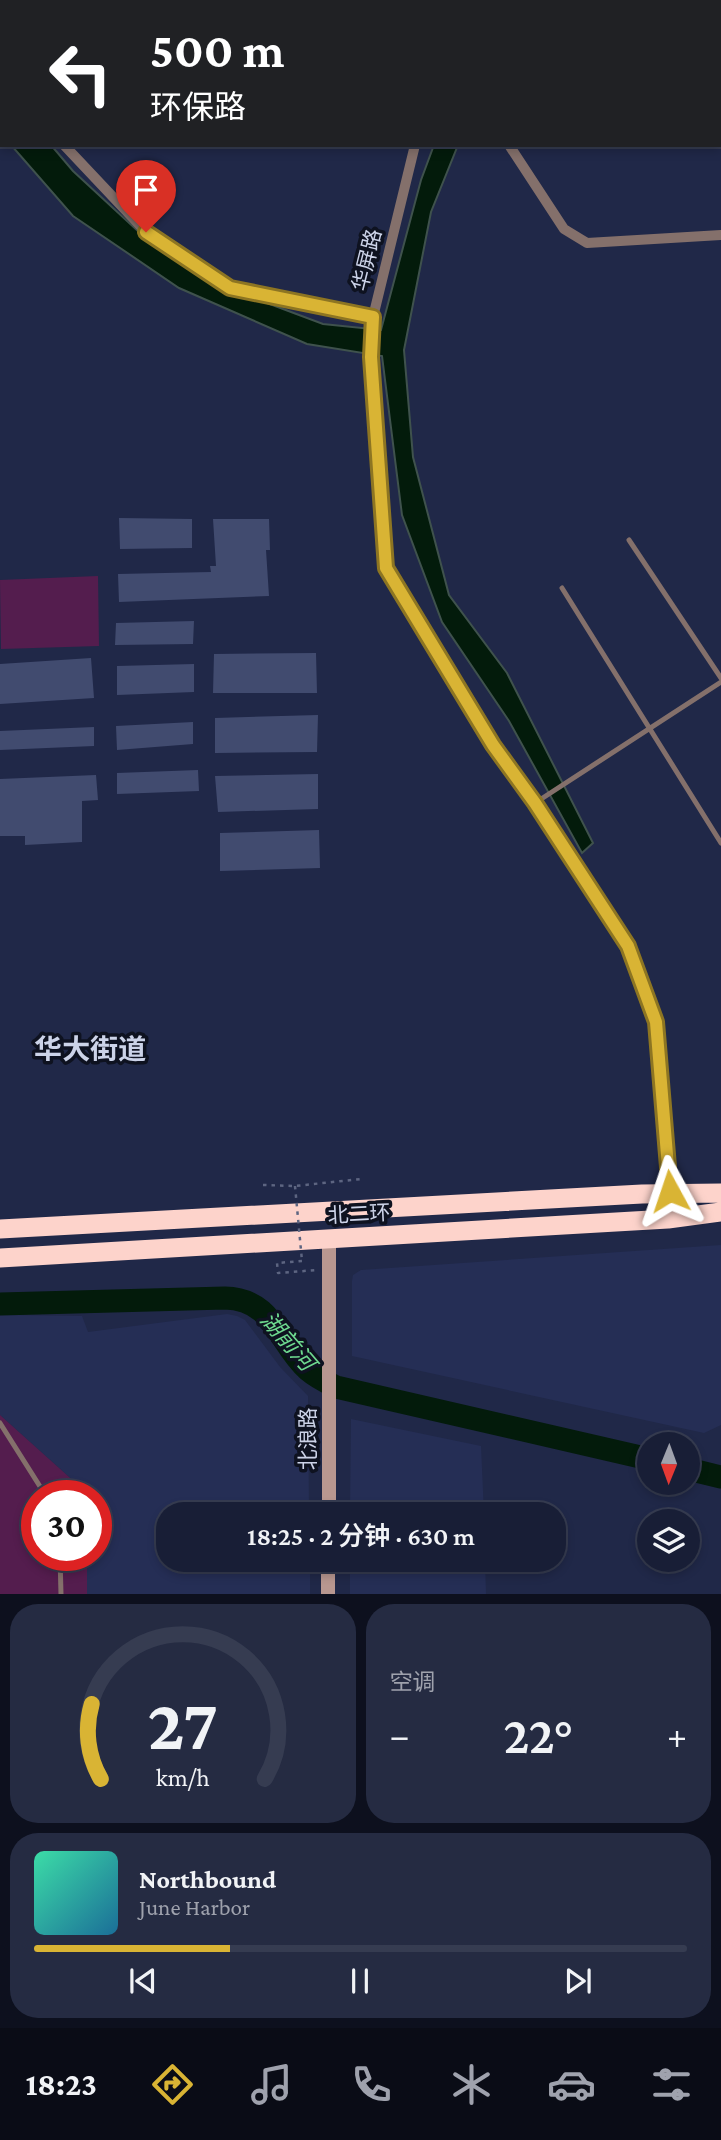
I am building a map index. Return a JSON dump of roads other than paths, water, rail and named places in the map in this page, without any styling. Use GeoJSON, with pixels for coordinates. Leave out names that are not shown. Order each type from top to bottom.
{"type":"FeatureCollection","features":[{"type":"Feature","properties":{"kind":"highway","name":"北二环"},"geometry":{"type":"LineString","coordinates":[[0,1229],[642,1194],[721,1193]]}},
{"type":"Feature","properties":{"kind":"highway","name":"北二环"},"geometry":{"type":"LineString","coordinates":[[0,1258],[668,1219],[721,1212]]}},
{"type":"Feature","properties":{"kind":"street"},"geometry":{"type":"LineString","coordinates":[[66,147],[146,232],[230,288],[372,320]]}},
{"type":"Feature","properties":{"kind":"street","name":"华屏路"},"geometry":{"type":"LineString","coordinates":[[415,147],[372,320],[371,357],[386,568],[493,745],[535,803],[628,946],[656,1022],[670,1191]]}},
{"type":"Feature","properties":{"kind":"street"},"geometry":{"type":"LineString","coordinates":[[510,147],[564,229],[587,243],[721,235]]}},
{"type":"Feature","properties":{"kind":"street"},"geometry":{"type":"LineString","coordinates":[[642,1194],[721,1183]]}},
{"type":"Feature","properties":{"kind":"street"},"geometry":{"type":"LineString","coordinates":[[668,1219],[721,1222]]}},
{"type":"Feature","properties":{"kind":"street","name":"北浪路"},"geometry":{"type":"LineString","coordinates":[[329,1238],[329,1502]]}},
{"type":"Feature","properties":{"kind":"street"},"geometry":{"type":"LineString","coordinates":[[328,1572],[328,1594]]}},
{"type":"Feature","properties":{"kind":"lane"},"geometry":{"type":"LineString","coordinates":[[535,803],[721,680],[629,540]]}},
{"type":"Feature","properties":{"kind":"lane"},"geometry":{"type":"LineString","coordinates":[[562,588],[721,843]]}},
{"type":"Feature","properties":{"kind":"lane"},"geometry":{"type":"LineString","coordinates":[[0,1423],[36,1480]]}},
{"type":"Feature","properties":{"kind":"lane"},"geometry":{"type":"LineString","coordinates":[[60,1571],[61,1594]]}},
{"type":"Feature","properties":{"kind":"waterway","name":"湖前河"},"geometry":{"type":"LineString","coordinates":[[0,1304],[225,1298],[241,1300],[265,1314],[308,1370],[336,1387],[637,1456]]}},
{"type":"Feature","properties":{"kind":"waterway","name":"湖前河"},"geometry":{"type":"LineString","coordinates":[[700,1472],[721,1477]]}},
{"type":"Feature","properties":{"kind":"district","name":"华大街道"},"geometry":{"type":"Point","coordinates":[90,1049]}}]}
